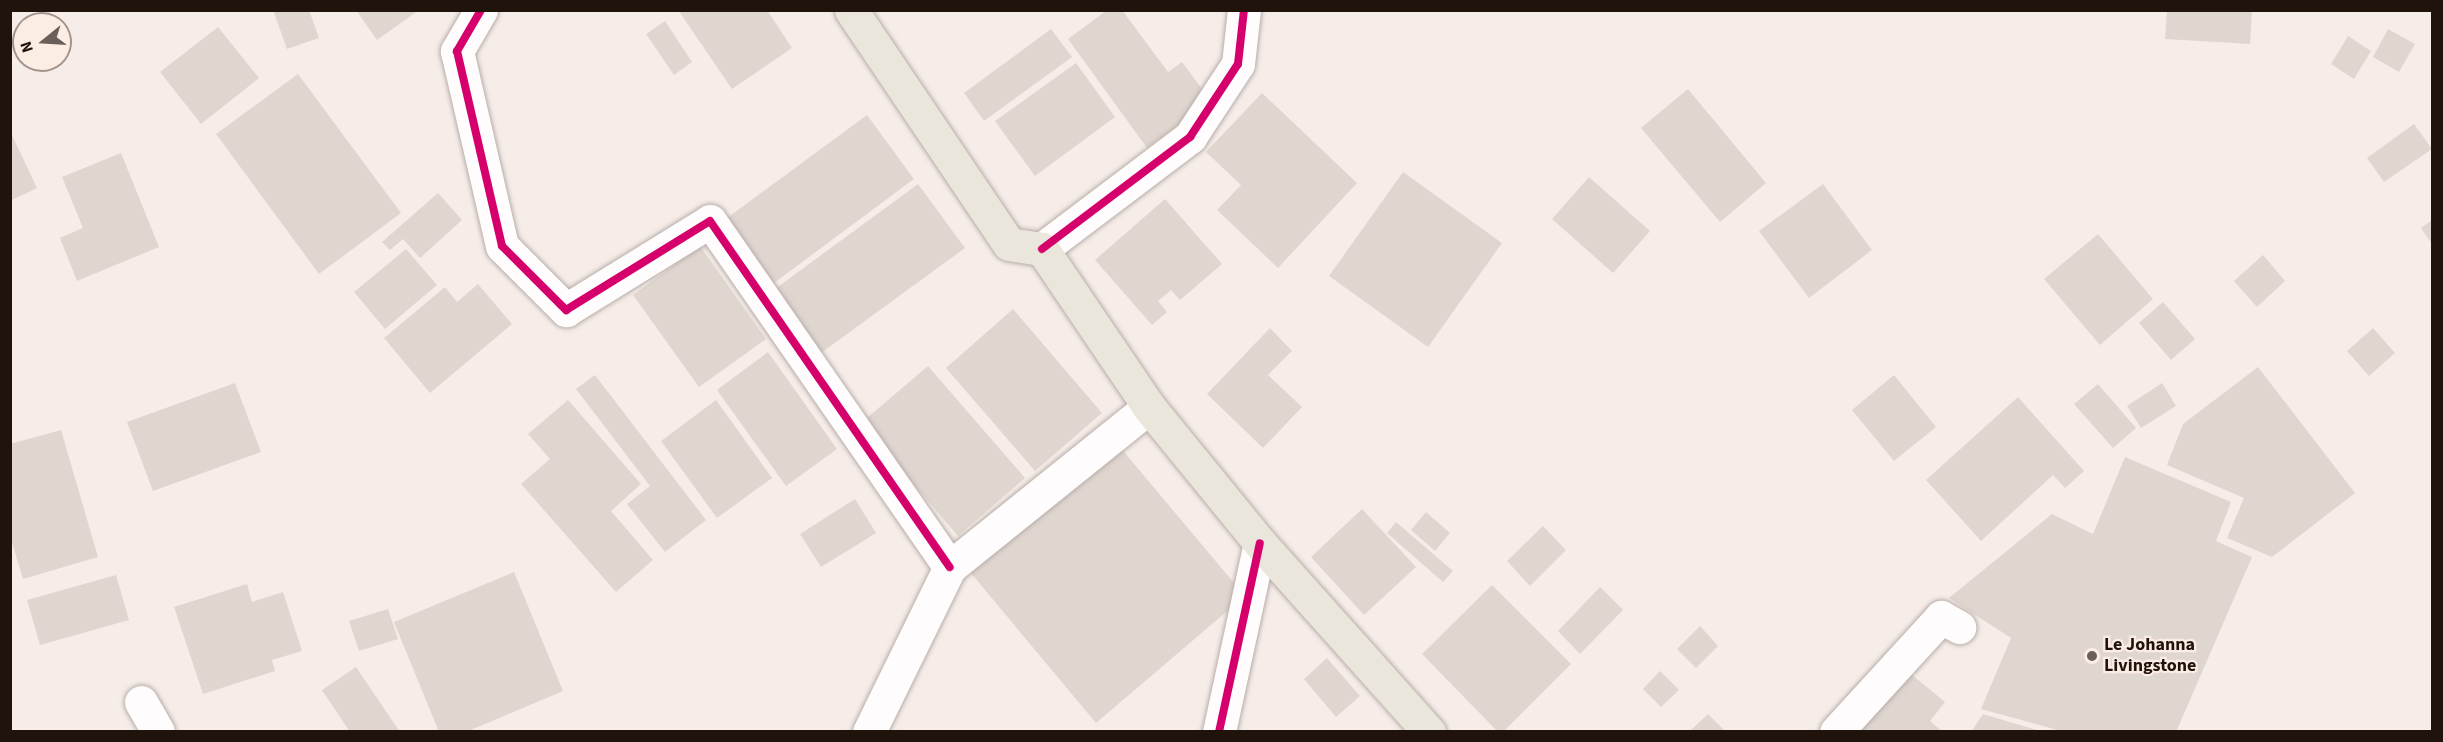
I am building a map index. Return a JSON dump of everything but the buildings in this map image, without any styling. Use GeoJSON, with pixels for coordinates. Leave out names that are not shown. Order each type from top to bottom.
{"type":"FeatureCollection","features":[{"type":"Feature","properties":{"kind":"main road"},"geometry":{"type":"LineString","coordinates":[[851,10],[1010,244],[1042,249],[1149,407],[1260,543],[1429,732]]}},
{"type":"Feature","properties":{"kind":"street"},"geometry":{"type":"LineString","coordinates":[[481,10],[457,51],[502,246],[566,310],[710,221],[950,567]]}},
{"type":"Feature","properties":{"kind":"street"},"geometry":{"type":"LineString","coordinates":[[1042,249],[1190,136],[1238,64],[1244,10]]}},
{"type":"Feature","properties":{"kind":"street"},"geometry":{"type":"LineString","coordinates":[[869,732],[950,567],[1149,407]]}},
{"type":"Feature","properties":{"kind":"street"},"geometry":{"type":"LineString","coordinates":[[1219,732],[1260,543]]}},
{"type":"Feature","properties":{"kind":"street"},"geometry":{"type":"LineString","coordinates":[[1836,732],[1941,617],[1959,627]]}},
{"type":"Feature","properties":{"kind":"street"},"geometry":{"type":"LineString","coordinates":[[141,702],[158,732]]}},
{"type":"Feature","properties":{"kind":"cycle path"},"geometry":{"type":"LineString","coordinates":[[481,10],[457,51],[502,246],[566,310],[710,221],[950,567]]}},
{"type":"Feature","properties":{"kind":"cycle path"},"geometry":{"type":"LineString","coordinates":[[1042,249],[1190,137],[1238,64],[1244,10]]}},
{"type":"Feature","properties":{"kind":"cycle path"},"geometry":{"type":"LineString","coordinates":[[1219,732],[1260,543]]}},
{"type":"Feature","properties":{"kind":"place","name":"Le Johanna Livingstone"},"geometry":{"type":"Point","coordinates":[2092,656]}}]}
